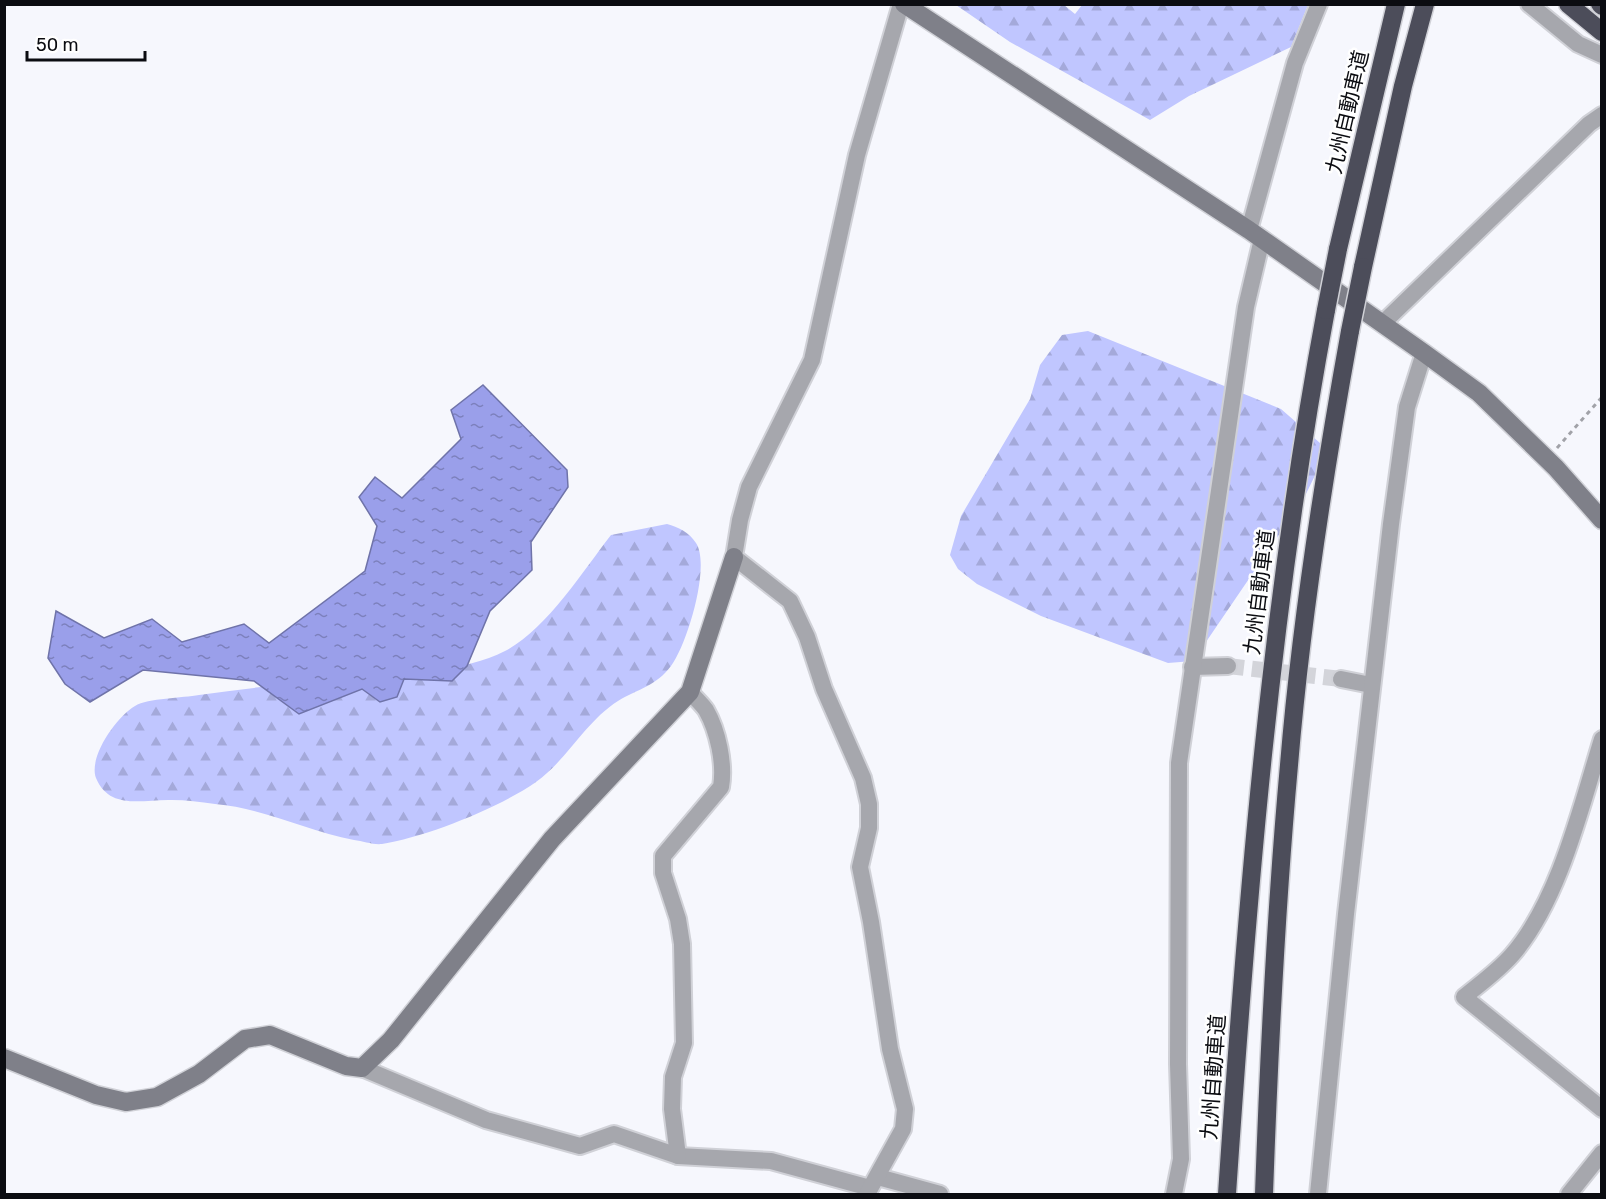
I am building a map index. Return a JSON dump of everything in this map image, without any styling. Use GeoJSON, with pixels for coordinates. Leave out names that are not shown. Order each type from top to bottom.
{"type":"FeatureCollection","features":[{"type":"Feature","properties":{"kind":"highway","name":"九州自動車道"},"geometry":{"type":"LineString","coordinates":[[1227,1194],[1261,761],[1287,547],[1338,249],[1396,4]]}},
{"type":"Feature","properties":{"kind":"highway"},"geometry":{"type":"LineString","coordinates":[[1263,1194],[1271,1001],[1289,763],[1314,552],[1350,331],[1403,86],[1425,4]]}},
{"type":"Feature","properties":{"kind":"highway"},"geometry":{"type":"LineString","coordinates":[[1403,86],[1434,4]]}},
{"type":"Feature","properties":{"kind":"highway"},"geometry":{"type":"LineString","coordinates":[[1568,4],[1602,32]]}},
{"type":"Feature","properties":{"kind":"street"},"geometry":{"type":"LineString","coordinates":[[362,1068],[391,1040],[552,839],[690,692],[734,557],[740,520],[749,487],[812,360],[857,155],[902,4],[1255,234],[1425,353],[1479,393],[1547,459],[1602,520]]}},
{"type":"Feature","properties":{"kind":"street"},"geometry":{"type":"LineString","coordinates":[[1174,1194],[1181,1159],[1178,1064],[1179,762],[1255,234],[1295,63],[1319,4]]}},
{"type":"Feature","properties":{"kind":"street"},"geometry":{"type":"LineString","coordinates":[[1529,4],[1578,44],[1602,55]]}},
{"type":"Feature","properties":{"kind":"street"},"geometry":{"type":"LineString","coordinates":[[1383,323],[1589,124],[1602,115]]}},
{"type":"Feature","properties":{"kind":"street"},"geometry":{"type":"LineString","coordinates":[[1318,1194],[1371,685],[1407,406],[1425,353]]}},
{"type":"Feature","properties":{"kind":"street"},"geometry":{"type":"LineString","coordinates":[[734,557],[790,601],[807,637],[824,689],[863,778],[869,804],[869,828],[860,867],[871,922],[890,1050],[905,1109],[903,1129],[872,1186]]}},
{"type":"Feature","properties":{"kind":"street"},"geometry":{"type":"LineString","coordinates":[[1192,667],[1228,666]]}},
{"type":"Feature","properties":{"kind":"street"},"geometry":{"type":"LineString","coordinates":[[1341,679],[1371,685]]}},
{"type":"Feature","properties":{"kind":"street"},"geometry":{"type":"LineString","coordinates":[[678,1156],[672,1109],[673,1077],[684,1043],[682,944],[678,919],[663,873],[663,856],[721,787],[723,774],[720,751],[706,710],[690,692]]}},
{"type":"Feature","properties":{"kind":"street"},"geometry":{"type":"LineString","coordinates":[[1602,740],[1569,845],[1538,918],[1514,952],[1497,971],[1464,997],[1602,1109]]}},
{"type":"Feature","properties":{"kind":"street"},"geometry":{"type":"LineString","coordinates":[[4,1058],[96,1095],[126,1102],[157,1097],[199,1074],[245,1039],[270,1035],[346,1066],[362,1068],[486,1120],[580,1146],[614,1134],[678,1156],[771,1161],[872,1186],[940,1194]]}},
{"type":"Feature","properties":{"kind":"street"},"geometry":{"type":"LineString","coordinates":[[1569,1194],[1602,1153]]}},
{"type":"Feature","properties":{"kind":"path"},"geometry":{"type":"LineString","coordinates":[[1547,459],[1602,397]]}},
{"type":"Feature","properties":{"kind":"green space"},"geometry":{"type":"Polygon","coordinates":[[[956,5],[1064,5],[1075,14],[1082,5],[1308,5],[1291,47],[1189,96],[1150,120],[1010,42],[956,5]]]}},
{"type":"Feature","properties":{"kind":"green space"},"geometry":{"type":"Polygon","coordinates":[[[1088,331],[1281,409],[1320,443],[1322,461],[1304,498],[1193,661],[1168,663],[1041,616],[977,584],[958,569],[950,555],[961,516],[1030,399],[1040,365],[1062,335],[1088,331]]]}},
{"type":"Feature","properties":{"kind":"green space"},"geometry":{"type":"Polygon","coordinates":[[[667,524],[683,530],[693,539],[700,554],[701,569],[690,624],[671,666],[653,683],[618,701],[606,710],[557,763],[536,782],[483,811],[419,835],[375,844],[337,836],[233,806],[183,800],[128,801],[119,799],[102,788],[96,778],[96,759],[106,738],[128,711],[141,703],[261,687],[436,670],[489,658],[520,641],[549,615],[611,535],[667,524]]]}},
{"type":"Feature","properties":{"kind":"water"},"geometry":{"type":"Polygon","coordinates":[[[483,385],[567,470],[568,487],[531,542],[532,570],[490,611],[467,666],[452,681],[404,679],[397,697],[380,702],[362,689],[299,714],[254,681],[143,670],[90,702],[65,684],[48,658],[56,611],[104,638],[152,619],[182,642],[244,624],[269,643],[365,571],[377,526],[359,497],[375,477],[402,498],[461,439],[451,410],[483,385]]]}},
{"type":"Feature","properties":{"kind":"tunnel"},"geometry":{"type":"LineString","coordinates":[[1228,666],[1341,679]]}}]}
